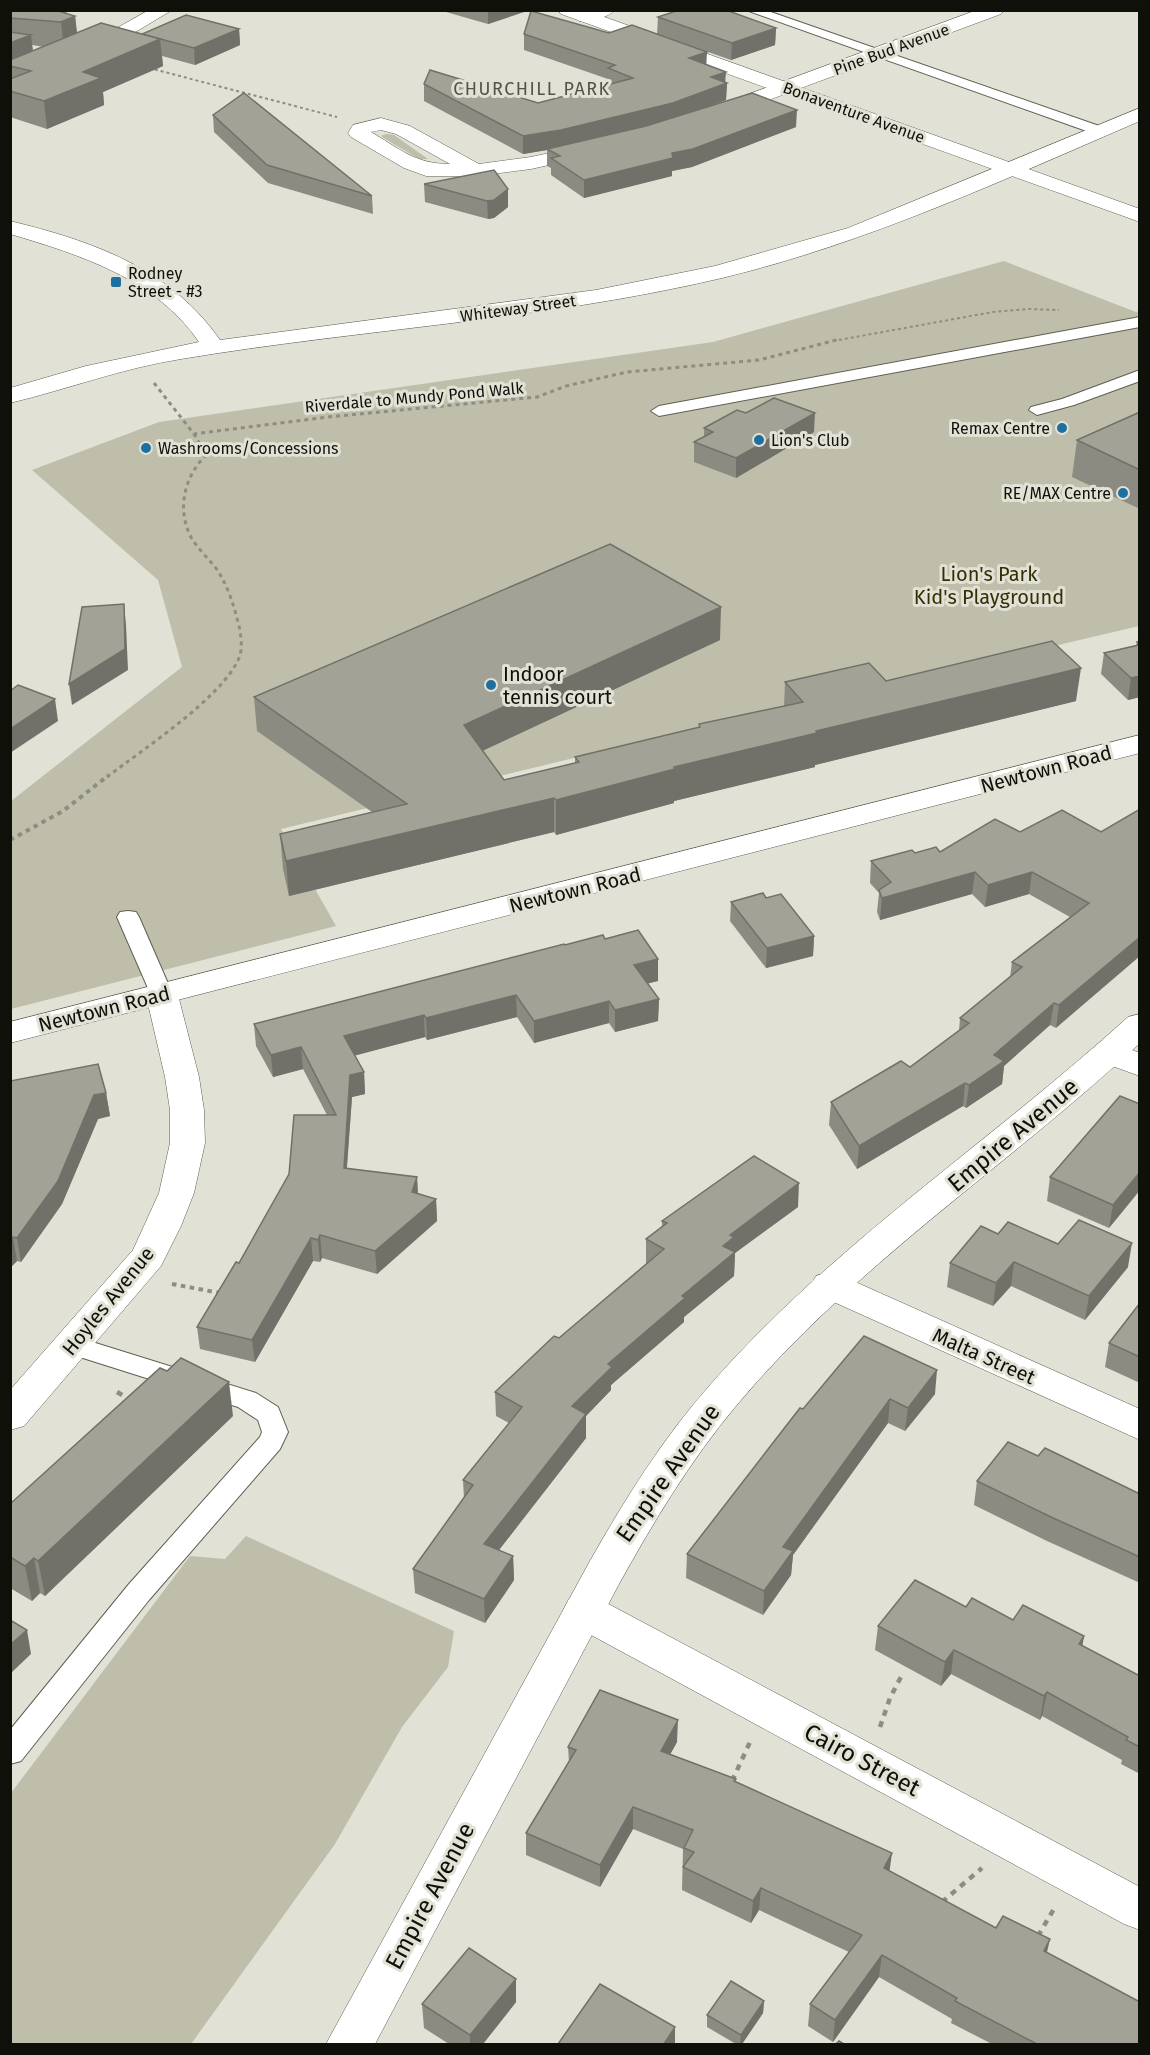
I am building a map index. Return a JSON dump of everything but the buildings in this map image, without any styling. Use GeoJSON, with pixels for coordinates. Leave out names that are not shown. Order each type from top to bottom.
{"type":"FeatureCollection","features":[{"type":"Feature","properties":{"kind":"street"},"geometry":{"type":"LineString","coordinates":[[10,81],[67,57],[163,10]]}},
{"type":"Feature","properties":{"kind":"street"},"geometry":{"type":"LineString","coordinates":[[576,14],[606,10]]}},
{"type":"Feature","properties":{"kind":"street","name":"Pine Bud Avenue"},"geometry":{"type":"LineString","coordinates":[[702,118],[996,10]]}},
{"type":"Feature","properties":{"kind":"street","name":"Bonaventure Avenue"},"geometry":{"type":"LineString","coordinates":[[576,14],[1140,216]]}},
{"type":"Feature","properties":{"kind":"street"},"geometry":{"type":"LineString","coordinates":[[29,52],[67,57]]}},
{"type":"Feature","properties":{"kind":"street","name":"Whiteway Street"},"geometry":{"type":"LineString","coordinates":[[10,396],[104,369],[213,346],[525,308],[659,286],[769,259],[855,232],[1012,169],[1140,114]]}},
{"type":"Feature","properties":{"kind":"street"},"geometry":{"type":"LineString","coordinates":[[369,125],[394,125],[476,170],[531,163],[614,144]]}},
{"type":"Feature","properties":{"kind":"street"},"geometry":{"type":"LineString","coordinates":[[1104,202],[1140,209]]}},
{"type":"Feature","properties":{"kind":"street"},"geometry":{"type":"LineString","coordinates":[[10,227],[95,255],[147,281],[185,310],[203,330],[213,346]]}},
{"type":"Feature","properties":{"kind":"street","name":"Newtown Road"},"geometry":{"type":"LineString","coordinates":[[10,1033],[1140,744]]}},
{"type":"Feature","properties":{"kind":"street","name":"Hoyles Avenue"},"geometry":{"type":"LineString","coordinates":[[10,1416],[148,1257],[179,1187],[187,1143],[187,1115],[172,1033],[162,995]]}},
{"type":"Feature","properties":{"kind":"street","name":"Empire Avenue"},"geometry":{"type":"LineString","coordinates":[[350,2044],[584,1611],[614,1550],[685,1441],[725,1393],[829,1286],[976,1167],[1125,1059],[1140,1024]]}},
{"type":"Feature","properties":{"kind":"street","name":"Malta Street"},"geometry":{"type":"LineString","coordinates":[[829,1286],[1140,1426]]}},
{"type":"Feature","properties":{"kind":"street","name":"Cairo Street"},"geometry":{"type":"LineString","coordinates":[[584,1611],[1140,1910]]}},
{"type":"Feature","properties":{"kind":"lane"},"geometry":{"type":"LineString","coordinates":[[753,10],[1100,130]]}},
{"type":"Feature","properties":{"kind":"lane"},"geometry":{"type":"LineString","coordinates":[[659,411],[1140,322]]}},
{"type":"Feature","properties":{"kind":"lane"},"geometry":{"type":"LineString","coordinates":[[1037,410],[1068,402],[1140,375]]}},
{"type":"Feature","properties":{"kind":"lane"},"geometry":{"type":"LineString","coordinates":[[128,917],[162,995]]}},
{"type":"Feature","properties":{"kind":"lane"},"geometry":{"type":"LineString","coordinates":[[10,1752],[139,1592],[271,1442],[276,1432],[269,1414],[247,1401],[73,1345]]}},
{"type":"Feature","properties":{"kind":"path"},"geometry":{"type":"LineString","coordinates":[[139,65],[369,125]]}},
{"type":"Feature","properties":{"kind":"path","name":"Riverdale to Mundy Pond Walk"},"geometry":{"type":"LineString","coordinates":[[194,434],[318,418],[537,398],[566,386],[627,372],[759,360],[843,338],[1001,311],[1068,310]]}},
{"type":"Feature","properties":{"kind":"path"},"geometry":{"type":"LineString","coordinates":[[10,840],[63,811],[193,711],[217,690],[240,657],[241,635],[233,600],[217,570],[200,550],[189,531],[183,498],[192,473],[206,455],[194,434],[151,379]]}},
{"type":"Feature","properties":{"kind":"path"},"geometry":{"type":"LineString","coordinates":[[161,1282],[221,1294]]}},
{"type":"Feature","properties":{"kind":"path"},"geometry":{"type":"LineString","coordinates":[[878,1731],[890,1698],[903,1673]]}},
{"type":"Feature","properties":{"kind":"path"},"geometry":{"type":"LineString","coordinates":[[730,1784],[752,1738]]}},
{"type":"Feature","properties":{"kind":"path"},"geometry":{"type":"LineString","coordinates":[[939,1904],[983,1867]]}},
{"type":"Feature","properties":{"kind":"path"},"geometry":{"type":"LineString","coordinates":[[1031,1947],[1055,1907]]}},
{"type":"Feature","properties":{"kind":"green space"},"geometry":{"type":"Polygon","coordinates":[[[388,134],[394,135],[428,159],[419,159],[382,137],[388,134]]]}},
{"type":"Feature","properties":{"kind":"green space","name":"Lion's Park Kid's Playground"},"geometry":{"type":"Polygon","coordinates":[[[1004,261],[1136,312],[1139,311],[1139,626],[905,681],[838,694],[281,829],[336,926],[11,1009],[11,801],[182,667],[158,580],[32,470],[159,422],[713,342],[1004,261]]]}},
{"type":"Feature","properties":{"kind":"green space"},"geometry":{"type":"Polygon","coordinates":[[[246,1536],[454,1631],[448,1667],[402,1727],[335,1844],[191,2044],[11,2044],[11,1793],[190,1556],[225,1559],[246,1536]]]}},
{"type":"Feature","properties":{"kind":"place","name":"Rodney Street - #3"},"geometry":{"type":"Point","coordinates":[116,282]}},
{"type":"Feature","properties":{"kind":"place","name":"Remax Centre"},"geometry":{"type":"Point","coordinates":[1062,428]}},
{"type":"Feature","properties":{"kind":"place","name":"Lion's Club"},"geometry":{"type":"Point","coordinates":[759,440]}},
{"type":"Feature","properties":{"kind":"place","name":"Washrooms/Concessions"},"geometry":{"type":"Point","coordinates":[146,448]}},
{"type":"Feature","properties":{"kind":"place","name":"RE/MAX Centre"},"geometry":{"type":"Point","coordinates":[1123,493]}},
{"type":"Feature","properties":{"kind":"place","name":"Indoor tennis court"},"geometry":{"type":"Point","coordinates":[491,685]}},
{"type":"Feature","properties":{"kind":"district","name":"CHURCHILL PARK"},"geometry":{"type":"Point","coordinates":[532,89]}}]}
